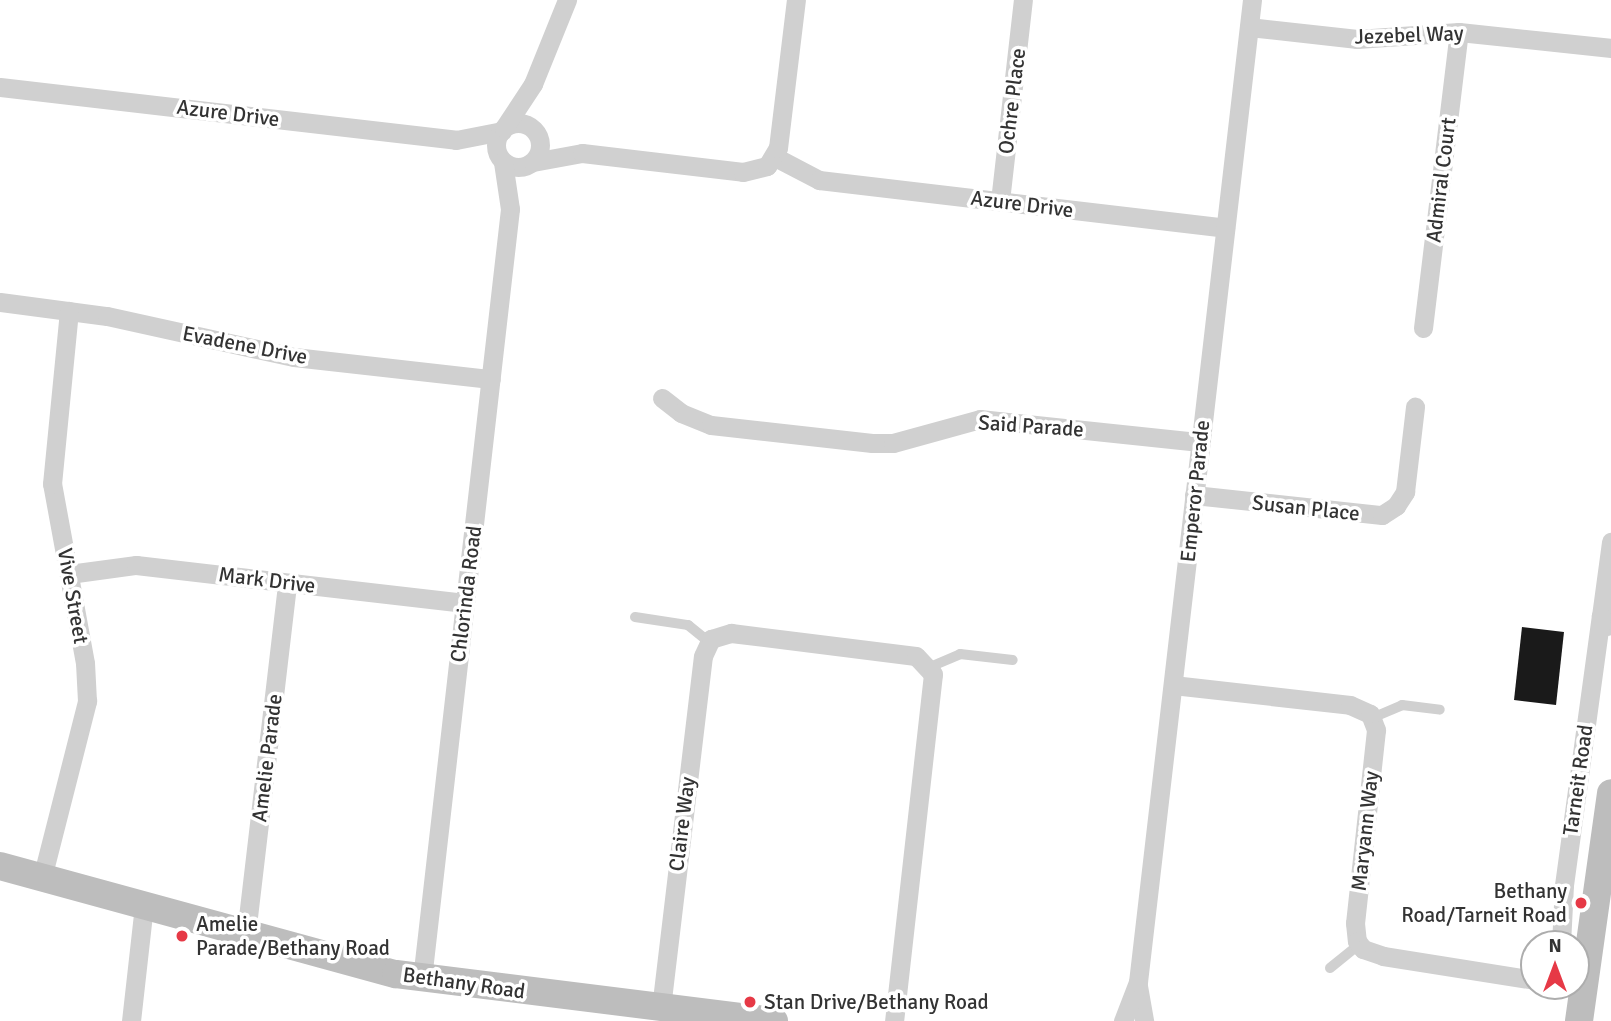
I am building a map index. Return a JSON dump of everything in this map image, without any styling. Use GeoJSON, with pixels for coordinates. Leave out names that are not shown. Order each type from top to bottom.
{"type":"FeatureCollection","features":[{"type":"Feature","properties":{"kind":"street"},"geometry":{"type":"LineString","coordinates":[[567,0],[533,84],[496,142],[502,160],[515,167],[582,153]]}},
{"type":"Feature","properties":{"kind":"street"},"geometry":{"type":"LineString","coordinates":[[503,129],[520,124],[582,153],[743,172],[771,161],[796,0]]}},
{"type":"Feature","properties":{"kind":"street","name":"Ochre Place"},"geometry":{"type":"LineString","coordinates":[[1000,201],[1023,0]]}},
{"type":"Feature","properties":{"kind":"street","name":"Emperor Parade"},"geometry":{"type":"LineString","coordinates":[[1143,1021],[1138,982],[1252,0]]}},
{"type":"Feature","properties":{"kind":"street","name":"Jezebel Way"},"geometry":{"type":"LineString","coordinates":[[1248,27],[1357,39],[1459,32],[1611,48]]}},
{"type":"Feature","properties":{"kind":"street","name":"Admiral Court"},"geometry":{"type":"LineString","coordinates":[[1423,328],[1459,32]]}},
{"type":"Feature","properties":{"kind":"street"},"geometry":{"type":"LineString","coordinates":[[533,84],[536,133],[540,146],[533,162]]}},
{"type":"Feature","properties":{"kind":"street","name":"Azure Drive"},"geometry":{"type":"LineString","coordinates":[[0,87],[456,140],[502,160]]}},
{"type":"Feature","properties":{"kind":"street","name":"Azure Drive"},"geometry":{"type":"LineString","coordinates":[[456,140],[503,129]]}},
{"type":"Feature","properties":{"kind":"street","name":"Chlorinda Road"},"geometry":{"type":"LineString","coordinates":[[422,979],[510,209],[502,160]]}},
{"type":"Feature","properties":{"kind":"street","name":"Azure Drive"},"geometry":{"type":"LineString","coordinates":[[771,161],[819,180],[1225,228]]}},
{"type":"Feature","properties":{"kind":"street","name":"Chlorinda Road"},"geometry":{"type":"LineString","coordinates":[[510,209],[533,162]]}},
{"type":"Feature","properties":{"kind":"street","name":"Evadene Drive"},"geometry":{"type":"LineString","coordinates":[[0,303],[69,311],[272,353],[492,379]]}},
{"type":"Feature","properties":{"kind":"street","name":"Vive Street"},"geometry":{"type":"LineString","coordinates":[[42,878],[87,701],[51,473],[69,311]]}},
{"type":"Feature","properties":{"kind":"street","name":"Said Parade"},"geometry":{"type":"LineString","coordinates":[[662,398],[681,413],[712,425],[872,443],[893,443],[979,419],[1200,442]]}},
{"type":"Feature","properties":{"kind":"street","name":"Susan Place"},"geometry":{"type":"LineString","coordinates":[[1194,495],[1382,515],[1396,506],[1405,492],[1415,407]]}},
{"type":"Feature","properties":{"kind":"street","name":"Tarneit Road"},"geometry":{"type":"LineString","coordinates":[[1562,930],[1564,885],[1606,624],[1611,541]]}},
{"type":"Feature","properties":{"kind":"street","name":"Mark Drive"},"geometry":{"type":"LineString","coordinates":[[69,574],[136,565],[465,603]]}},
{"type":"Feature","properties":{"kind":"street","name":"Amelie Parade"},"geometry":{"type":"LineString","coordinates":[[246,934],[287,583]]}},
{"type":"Feature","properties":{"kind":"street"},"geometry":{"type":"LineString","coordinates":[[709,642],[721,634],[744,634],[916,656],[930,667],[933,684],[894,1021]]}},
{"type":"Feature","properties":{"kind":"street","name":"Claire Way"},"geometry":{"type":"LineString","coordinates":[[661,1008],[701,667],[709,642]]}},
{"type":"Feature","properties":{"kind":"street"},"geometry":{"type":"LineString","coordinates":[[1173,685],[1350,705],[1372,718]]}},
{"type":"Feature","properties":{"kind":"street","name":"Maryann Way"},"geometry":{"type":"LineString","coordinates":[[1360,944],[1355,923],[1375,741],[1372,718]]}},
{"type":"Feature","properties":{"kind":"street","name":"Tarneit Road"},"geometry":{"type":"LineString","coordinates":[[1577,1006],[1611,793]]}},
{"type":"Feature","properties":{"kind":"street","name":"Bethany Road"},"geometry":{"type":"LineString","coordinates":[[0,866],[422,979],[731,1018],[774,1021]]}},
{"type":"Feature","properties":{"kind":"street"},"geometry":{"type":"LineString","coordinates":[[131,1021],[144,906]]}},
{"type":"Feature","properties":{"kind":"street"},"geometry":{"type":"LineString","coordinates":[[1360,944],[1383,956],[1520,975]]}},
{"type":"Feature","properties":{"kind":"street","name":"Emperor Parade"},"geometry":{"type":"LineString","coordinates":[[1123,1021],[1138,982]]}},
{"type":"Feature","properties":{"kind":"lane"},"geometry":{"type":"LineString","coordinates":[[635,617],[688,625],[709,642]]}},
{"type":"Feature","properties":{"kind":"lane"},"geometry":{"type":"LineString","coordinates":[[930,667],[960,654],[1013,660]]}},
{"type":"Feature","properties":{"kind":"lane"},"geometry":{"type":"LineString","coordinates":[[1372,718],[1402,705],[1440,710]]}},
{"type":"Feature","properties":{"kind":"lane"},"geometry":{"type":"LineString","coordinates":[[1330,968],[1360,944]]}},
{"type":"Feature","properties":{"kind":"building"},"geometry":{"type":"Polygon","coordinates":[[[1522,627],[1564,632],[1556,705],[1514,700],[1522,627]]]}},
{"type":"Feature","properties":{"kind":"place","name":"Bethany Road/Tarneit Road"},"geometry":{"type":"Point","coordinates":[1581,903]}},
{"type":"Feature","properties":{"kind":"place","name":"Amelie Parade/Bethany Road"},"geometry":{"type":"Point","coordinates":[182,936]}},
{"type":"Feature","properties":{"kind":"place","name":"Stan Drive/Bethany Road"},"geometry":{"type":"Point","coordinates":[750,1002]}}]}
